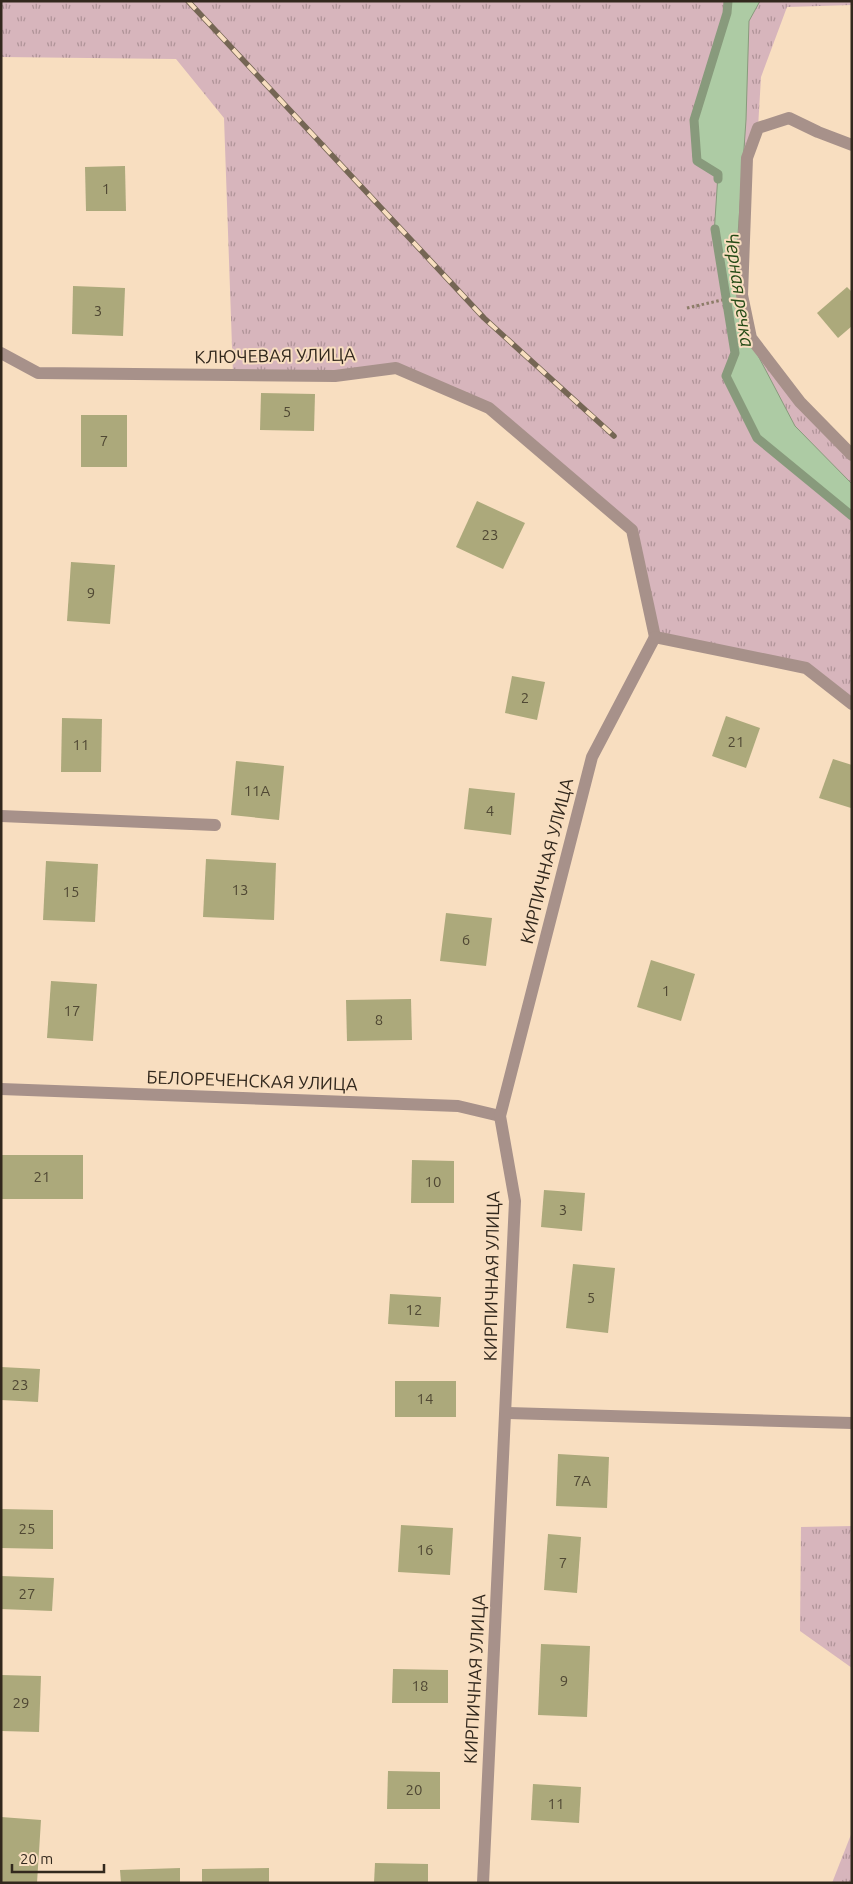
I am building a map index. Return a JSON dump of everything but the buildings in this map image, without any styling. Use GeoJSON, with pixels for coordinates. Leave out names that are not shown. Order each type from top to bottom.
{"type":"FeatureCollection","features":[{"type":"Feature","properties":{"kind":"street"},"geometry":{"type":"LineString","coordinates":[[852,145],[789,118],[758,128],[747,158],[742,295],[751,338],[800,402],[852,455]]}},
{"type":"Feature","properties":{"kind":"street","name":"КЛЮЧЕВАЯ УЛИЦА"},"geometry":{"type":"LineString","coordinates":[[1,354],[38,373],[335,376],[396,368],[489,408],[632,530],[655,637]]}},
{"type":"Feature","properties":{"kind":"street"},"geometry":{"type":"LineString","coordinates":[[655,637],[806,668],[852,704]]}},
{"type":"Feature","properties":{"kind":"street","name":"КИРПИЧНАЯ УЛИЦА"},"geometry":{"type":"LineString","coordinates":[[483,1883],[515,1200],[500,1116],[592,758],[655,637]]}},
{"type":"Feature","properties":{"kind":"street"},"geometry":{"type":"LineString","coordinates":[[1,816],[214,825]]}},
{"type":"Feature","properties":{"kind":"street","name":"БЕЛОРЕЧЕНСКАЯ УЛИЦА"},"geometry":{"type":"LineString","coordinates":[[1,1089],[458,1106],[500,1116]]}},
{"type":"Feature","properties":{"kind":"street"},"geometry":{"type":"LineString","coordinates":[[506,1413],[852,1423]]}},
{"type":"Feature","properties":{"kind":"path"},"geometry":{"type":"LineString","coordinates":[[687,308],[742,295]]}},
{"type":"Feature","properties":{"kind":"green space"},"geometry":{"type":"Polygon","coordinates":[[[1,1],[852,1],[852,5],[787,7],[761,77],[758,128],[747,158],[742,295],[751,338],[852,455],[852,704],[806,668],[655,637],[632,530],[489,408],[396,368],[233,375],[224,118],[176,59],[1,57],[1,1]]]}},
{"type":"Feature","properties":{"kind":"green space"},"geometry":{"type":"Polygon","coordinates":[[[852,1526],[852,1668],[800,1631],[801,1527],[852,1526]]]}},
{"type":"Feature","properties":{"kind":"green space"},"geometry":{"type":"Polygon","coordinates":[[[852,1832],[852,1883],[832,1883],[852,1832]]]}},
{"type":"Feature","properties":{"kind":"shaded area"},"geometry":{"type":"Polygon","coordinates":[[[728,1],[760,1],[749,21],[746,120],[736,263],[743,327],[795,426],[852,484],[852,519],[844,510],[757,438],[726,376],[735,353],[714,235],[718,174],[697,161],[694,120],[727,13],[728,1]]]}},
{"type":"Feature","properties":{"kind":"waterway","name":"Черная речка"},"geometry":{"type":"LineString","coordinates":[[718,179],[718,174],[697,161],[694,120],[727,13],[728,1]]}},
{"type":"Feature","properties":{"kind":"waterway","name":"Черная речка"},"geometry":{"type":"LineString","coordinates":[[715,229],[735,353],[726,376],[757,438],[852,516]]}},
{"type":"Feature","properties":{"kind":"railway"},"geometry":{"type":"LineString","coordinates":[[188,1],[484,318],[614,436]]}}]}
